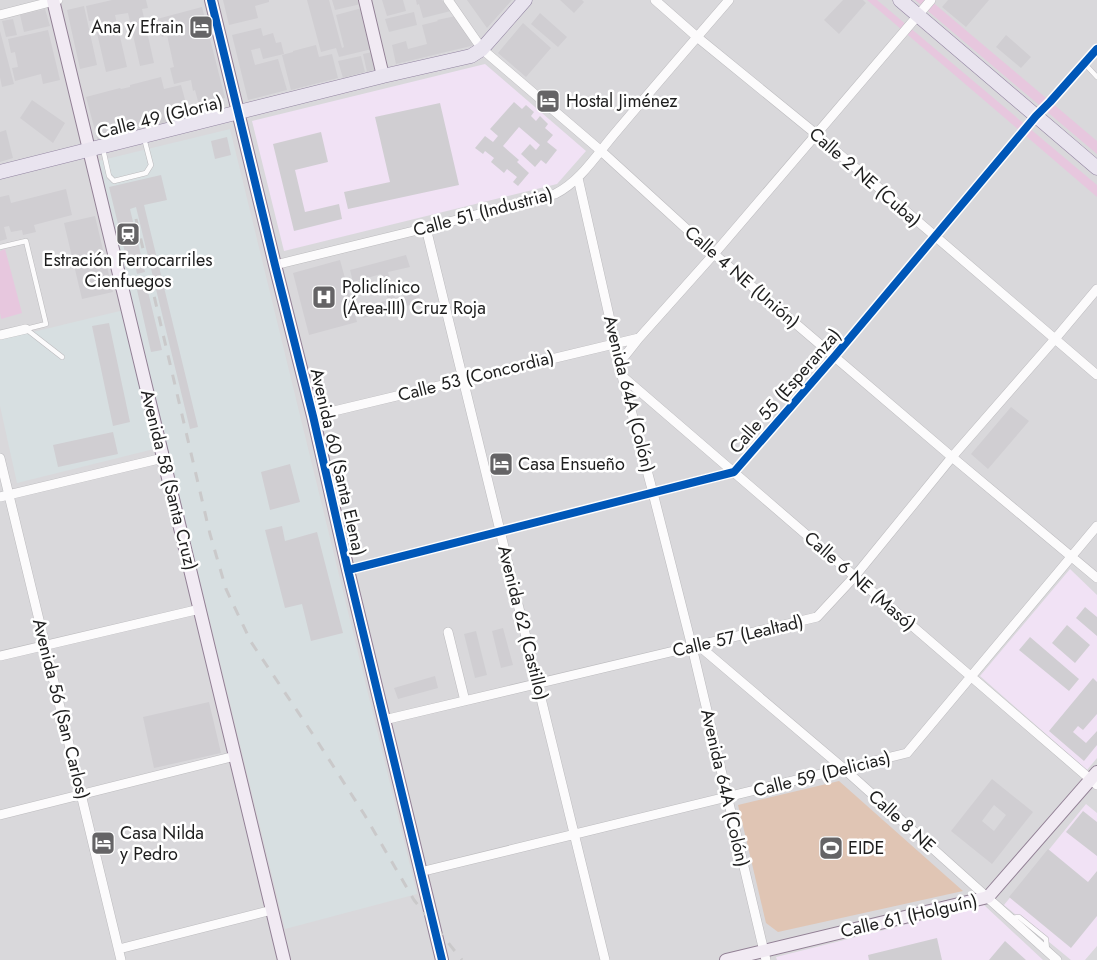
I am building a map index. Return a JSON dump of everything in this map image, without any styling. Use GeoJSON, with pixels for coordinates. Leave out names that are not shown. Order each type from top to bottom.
{"type":"FeatureCollection","features":[{"type":"Feature","properties":{"kind":"main road","name":"Calle 49 (Gloria)"},"geometry":{"type":"LineString","coordinates":[[0,172],[383,76],[471,56],[482,49],[525,0]]}},
{"type":"Feature","properties":{"kind":"main road"},"geometry":{"type":"LineString","coordinates":[[900,0],[1097,168]]}},
{"type":"Feature","properties":{"kind":"street"},"geometry":{"type":"LineString","coordinates":[[0,15],[55,0]]}},
{"type":"Feature","properties":{"kind":"street","name":"Avenida 58 (Santa Cruz)"},"geometry":{"type":"LineString","coordinates":[[55,0],[96,148],[164,458],[284,960]]}},
{"type":"Feature","properties":{"kind":"street","name":"Avenida 60 (Santa Elena)"},"geometry":{"type":"LineString","coordinates":[[211,0],[313,416],[442,960]]}},
{"type":"Feature","properties":{"kind":"street"},"geometry":{"type":"LineString","coordinates":[[365,0],[383,76]]}},
{"type":"Feature","properties":{"kind":"street","name":"Calle 4 NE (Unión)"},"geometry":{"type":"LineString","coordinates":[[448,0],[482,49],[600,150],[714,254],[1097,578]]}},
{"type":"Feature","properties":{"kind":"street","name":"Calle 2 NE (Cuba)"},"geometry":{"type":"LineString","coordinates":[[655,0],[697,37],[816,134],[1097,376]]}},
{"type":"Feature","properties":{"kind":"street","name":"Calle 51 (Industria)"},"geometry":{"type":"LineString","coordinates":[[275,265],[426,228],[565,190],[578,178],[729,0]]}},
{"type":"Feature","properties":{"kind":"street"},"geometry":{"type":"LineString","coordinates":[[620,362],[931,0]]}},
{"type":"Feature","properties":{"kind":"street","name":"Calle 55 (Esperanza)"},"geometry":{"type":"LineString","coordinates":[[348,570],[734,472],[834,357],[1036,116],[1097,49]]}},
{"type":"Feature","properties":{"kind":"street","name":"Avenida 64A (Colón)"},"geometry":{"type":"LineString","coordinates":[[578,178],[622,376],[695,646],[765,956]]}},
{"type":"Feature","properties":{"kind":"street","name":"Avenida 62 (Castillo)"},"geometry":{"type":"LineString","coordinates":[[426,228],[605,960]]}},
{"type":"Feature","properties":{"kind":"street","name":"Calle 57 (Lealtad)"},"geometry":{"type":"LineString","coordinates":[[384,720],[817,617],[854,576],[952,457],[1097,289]]}},
{"type":"Feature","properties":{"kind":"street"},"geometry":{"type":"LineString","coordinates":[[0,336],[26,329]]}},
{"type":"Feature","properties":{"kind":"street","name":"Calle 53 (Concordia)"},"geometry":{"type":"LineString","coordinates":[[313,416],[615,342],[639,338]]}},
{"type":"Feature","properties":{"kind":"street","name":"Calle 6 NE (Masó)"},"geometry":{"type":"LineString","coordinates":[[622,376],[970,676],[1095,779]]}},
{"type":"Feature","properties":{"kind":"street","name":"Avenida 56 (San Carlos)"},"geometry":{"type":"LineString","coordinates":[[0,458],[4,496],[45,646],[121,960]]}},
{"type":"Feature","properties":{"kind":"street"},"geometry":{"type":"LineString","coordinates":[[4,496],[164,458]]}},
{"type":"Feature","properties":{"kind":"street","name":"Calle 59 (Delicias)"},"geometry":{"type":"LineString","coordinates":[[420,872],[907,753],[1097,526]]}},
{"type":"Feature","properties":{"kind":"street"},"geometry":{"type":"LineString","coordinates":[[0,656],[200,609]]}},
{"type":"Feature","properties":{"kind":"street"},"geometry":{"type":"LineString","coordinates":[[448,632],[465,700]]}},
{"type":"Feature","properties":{"kind":"street","name":"Calle 8 NE"},"geometry":{"type":"LineString","coordinates":[[695,646],[843,768],[1057,960]]}},
{"type":"Feature","properties":{"kind":"street"},"geometry":{"type":"LineString","coordinates":[[0,815],[235,756]]}},
{"type":"Feature","properties":{"kind":"street","name":"Calle 61 (Holguín)"},"geometry":{"type":"LineString","coordinates":[[726,960],[765,956],[988,897],[1095,779]]}},
{"type":"Feature","properties":{"kind":"street"},"geometry":{"type":"LineString","coordinates":[[119,950],[272,910]]}},
{"type":"Feature","properties":{"kind":"lane"},"geometry":{"type":"LineString","coordinates":[[1084,63],[1097,77]]}},
{"type":"Feature","properties":{"kind":"lane"},"geometry":{"type":"LineString","coordinates":[[96,148],[109,176],[114,181],[146,173],[152,165],[144,136]]}},
{"type":"Feature","properties":{"kind":"lane"},"geometry":{"type":"LineString","coordinates":[[0,247],[26,241],[46,324],[26,329]]}},
{"type":"Feature","properties":{"kind":"lane"},"geometry":{"type":"LineString","coordinates":[[26,329],[62,357]]}},
{"type":"Feature","properties":{"kind":"shaded area"},"geometry":{"type":"Polygon","coordinates":[[[0,0],[1097,0],[1097,960],[0,960],[0,0]]]}},
{"type":"Feature","properties":{"kind":"shaded area"},"geometry":{"type":"Polygon","coordinates":[[[867,0],[877,0],[1097,185],[1097,197],[867,0]]]}},
{"type":"Feature","properties":{"kind":"shaded area"},"geometry":{"type":"Polygon","coordinates":[[[915,0],[930,0],[1097,141],[1097,154],[915,0]]]}},
{"type":"Feature","properties":{"kind":"shaded area"},"geometry":{"type":"Polygon","coordinates":[[[485,64],[586,151],[557,184],[284,251],[252,121],[485,64]]]}},
{"type":"Feature","properties":{"kind":"shaded area"},"geometry":{"type":"Polygon","coordinates":[[[230,129],[417,894],[285,929],[98,161],[230,129]]]}},
{"type":"Feature","properties":{"kind":"shaded area"},"geometry":{"type":"Polygon","coordinates":[[[5,249],[22,313],[1,319],[0,251],[5,249]]]}},
{"type":"Feature","properties":{"kind":"shaded area"},"geometry":{"type":"Polygon","coordinates":[[[124,310],[154,449],[17,483],[0,406],[0,340],[124,310]]]}},
{"type":"Feature","properties":{"kind":"shaded area"},"geometry":{"type":"Polygon","coordinates":[[[1070,569],[1097,595],[1097,758],[1087,770],[980,676],[1070,569]]]}},
{"type":"Feature","properties":{"kind":"shaded area","name":"EIDE"},"geometry":{"type":"Polygon","coordinates":[[[839,781],[963,891],[778,932],[766,923],[738,805],[839,781]]]}},
{"type":"Feature","properties":{"kind":"shaded area"},"geometry":{"type":"Polygon","coordinates":[[[1086,804],[1097,813],[1097,946],[1085,960],[1071,960],[1004,905],[1086,804]]]}},
{"type":"Feature","properties":{"kind":"shaded area"},"geometry":{"type":"Polygon","coordinates":[[[984,905],[1043,960],[777,960],[776,957],[984,905]]]}},
{"type":"Feature","properties":{"kind":"building"},"geometry":{"type":"Polygon","coordinates":[[[112,0],[146,0],[148,8],[142,9],[154,63],[140,66],[128,13],[115,15],[127,67],[106,72],[94,20],[89,21],[86,6],[112,0]]]}},
{"type":"Feature","properties":{"kind":"building"},"geometry":{"type":"Polygon","coordinates":[[[223,0],[269,0],[269,2],[255,6],[258,18],[229,25],[223,0]]]}},
{"type":"Feature","properties":{"kind":"building"},"geometry":{"type":"Polygon","coordinates":[[[307,0],[329,0],[342,48],[344,47],[336,15],[362,8],[372,49],[339,57],[336,48],[321,52],[307,0]]]}},
{"type":"Feature","properties":{"kind":"building"},"geometry":{"type":"Polygon","coordinates":[[[332,0],[360,0],[361,4],[335,10],[332,0]]]}},
{"type":"Feature","properties":{"kind":"building"},"geometry":{"type":"Polygon","coordinates":[[[382,0],[403,0],[406,11],[387,16],[382,0]]]}},
{"type":"Feature","properties":{"kind":"building"},"geometry":{"type":"Polygon","coordinates":[[[416,0],[442,0],[451,11],[423,18],[416,0]]]}},
{"type":"Feature","properties":{"kind":"building"},"geometry":{"type":"Polygon","coordinates":[[[467,0],[512,0],[487,28],[467,0]]]}},
{"type":"Feature","properties":{"kind":"building"},"geometry":{"type":"Polygon","coordinates":[[[560,0],[582,0],[584,2],[574,13],[560,0]]]}},
{"type":"Feature","properties":{"kind":"building"},"geometry":{"type":"Polygon","coordinates":[[[843,0],[863,0],[866,3],[839,34],[824,20],[843,0]]]}},
{"type":"Feature","properties":{"kind":"building"},"geometry":{"type":"Polygon","coordinates":[[[948,0],[989,0],[966,27],[942,7],[948,0]]]}},
{"type":"Feature","properties":{"kind":"building"},"geometry":{"type":"Polygon","coordinates":[[[84,6],[97,65],[80,69],[67,10],[84,6]]]}},
{"type":"Feature","properties":{"kind":"building"},"geometry":{"type":"Polygon","coordinates":[[[202,7],[225,98],[199,105],[191,80],[174,84],[170,68],[174,67],[167,35],[162,37],[157,19],[202,7]]]}},
{"type":"Feature","properties":{"kind":"building"},"geometry":{"type":"Polygon","coordinates":[[[45,9],[50,26],[24,32],[20,15],[45,9]]]}},
{"type":"Feature","properties":{"kind":"building"},"geometry":{"type":"Polygon","coordinates":[[[414,12],[417,25],[389,32],[385,19],[414,12]]]}},
{"type":"Feature","properties":{"kind":"building"},"geometry":{"type":"Polygon","coordinates":[[[540,13],[567,37],[558,47],[531,24],[540,13]]]}},
{"type":"Feature","properties":{"kind":"building"},"geometry":{"type":"Polygon","coordinates":[[[456,16],[475,45],[396,64],[392,45],[406,41],[408,49],[427,44],[422,25],[456,16]]]}},
{"type":"Feature","properties":{"kind":"building"},"geometry":{"type":"Polygon","coordinates":[[[13,19],[17,35],[6,37],[2,21],[13,19]]]}},
{"type":"Feature","properties":{"kind":"building"},"geometry":{"type":"Polygon","coordinates":[[[523,23],[551,48],[526,77],[498,53],[523,23]]]}},
{"type":"Feature","properties":{"kind":"building"},"geometry":{"type":"Polygon","coordinates":[[[261,28],[263,36],[273,33],[276,43],[281,42],[284,54],[263,59],[260,48],[251,50],[255,65],[278,59],[287,90],[248,100],[232,35],[261,28]]]}},
{"type":"Feature","properties":{"kind":"building"},"geometry":{"type":"Polygon","coordinates":[[[48,30],[60,80],[43,84],[41,74],[15,81],[12,68],[18,67],[15,52],[11,53],[8,39],[48,30]]]}},
{"type":"Feature","properties":{"kind":"building"},"geometry":{"type":"Polygon","coordinates":[[[0,31],[14,84],[2,87],[0,77],[0,31]]]}},
{"type":"Feature","properties":{"kind":"building"},"geometry":{"type":"Polygon","coordinates":[[[1006,35],[1031,57],[1021,68],[996,47],[1006,35]]]}},
{"type":"Feature","properties":{"kind":"building"},"geometry":{"type":"Polygon","coordinates":[[[316,45],[319,57],[332,54],[338,78],[291,90],[282,55],[316,45]]]}},
{"type":"Feature","properties":{"kind":"building"},"geometry":{"type":"Polygon","coordinates":[[[373,52],[377,69],[367,72],[363,54],[373,52]]]}},
{"type":"Feature","properties":{"kind":"building"},"geometry":{"type":"Polygon","coordinates":[[[361,56],[365,72],[343,78],[338,61],[361,56]]]}},
{"type":"Feature","properties":{"kind":"building"},"geometry":{"type":"Polygon","coordinates":[[[161,77],[164,89],[181,85],[190,118],[98,142],[86,97],[130,87],[130,85],[161,77]]]}},
{"type":"Feature","properties":{"kind":"building"},"geometry":{"type":"Polygon","coordinates":[[[32,100],[65,123],[53,143],[20,118],[32,100]]]}},
{"type":"Feature","properties":{"kind":"building"},"geometry":{"type":"Polygon","coordinates":[[[514,102],[522,109],[526,105],[534,112],[531,116],[536,121],[540,116],[548,124],[545,128],[553,135],[547,142],[557,150],[546,164],[541,160],[535,167],[521,154],[530,144],[536,150],[540,145],[519,127],[503,146],[519,160],[517,162],[529,173],[518,186],[513,182],[517,177],[507,169],[504,173],[491,162],[494,158],[485,151],[483,154],[475,148],[485,136],[493,142],[498,136],[490,129],[514,102]]]}},
{"type":"Feature","properties":{"kind":"building"},"geometry":{"type":"Polygon","coordinates":[[[440,103],[459,185],[348,209],[344,192],[390,182],[375,117],[440,103]]]}},
{"type":"Feature","properties":{"kind":"building"},"geometry":{"type":"Polygon","coordinates":[[[6,130],[13,158],[0,162],[0,132],[6,130]]]}},
{"type":"Feature","properties":{"kind":"building"},"geometry":{"type":"Polygon","coordinates":[[[321,132],[328,162],[295,170],[305,212],[339,204],[342,219],[294,231],[273,144],[321,132]]]}},
{"type":"Feature","properties":{"kind":"building"},"geometry":{"type":"Polygon","coordinates":[[[227,137],[231,155],[215,159],[211,141],[227,137]]]}},
{"type":"Feature","properties":{"kind":"building"},"geometry":{"type":"Polygon","coordinates":[[[161,175],[167,200],[144,205],[198,427],[190,429],[136,207],[130,209],[145,272],[137,274],[134,259],[127,261],[109,187],[161,175]]]}},
{"type":"Feature","properties":{"kind":"building"},"geometry":{"type":"Polygon","coordinates":[[[66,189],[72,215],[34,225],[36,232],[23,235],[22,230],[11,232],[9,226],[4,227],[7,239],[0,241],[0,197],[9,195],[11,203],[66,189]]]}},
{"type":"Feature","properties":{"kind":"building"},"geometry":{"type":"Polygon","coordinates":[[[95,216],[113,292],[82,299],[64,223],[95,216]]]}},
{"type":"Feature","properties":{"kind":"building"},"geometry":{"type":"Polygon","coordinates":[[[406,255],[410,267],[388,272],[395,298],[418,292],[421,302],[363,318],[360,308],[388,300],[381,274],[353,282],[350,270],[406,255]]]}},
{"type":"Feature","properties":{"kind":"building"},"geometry":{"type":"Polygon","coordinates":[[[340,260],[357,322],[309,335],[293,273],[340,260]]]}},
{"type":"Feature","properties":{"kind":"building"},"geometry":{"type":"Polygon","coordinates":[[[145,279],[162,350],[151,352],[135,281],[145,279]]]}},
{"type":"Feature","properties":{"kind":"building"},"geometry":{"type":"Polygon","coordinates":[[[109,323],[130,422],[113,426],[92,326],[109,323]]]}},
{"type":"Feature","properties":{"kind":"building"},"geometry":{"type":"Polygon","coordinates":[[[1011,407],[1029,421],[988,469],[971,454],[1011,407]]]}},
{"type":"Feature","properties":{"kind":"building"},"geometry":{"type":"Polygon","coordinates":[[[113,432],[118,454],[58,467],[53,445],[113,432]]]}},
{"type":"Feature","properties":{"kind":"building"},"geometry":{"type":"Polygon","coordinates":[[[290,464],[300,502],[270,510],[261,472],[290,464]]]}},
{"type":"Feature","properties":{"kind":"building"},"geometry":{"type":"Polygon","coordinates":[[[282,526],[285,541],[317,532],[343,633],[311,641],[302,604],[285,608],[265,530],[282,526]]]}},
{"type":"Feature","properties":{"kind":"building"},"geometry":{"type":"Polygon","coordinates":[[[1085,607],[1097,617],[1097,636],[1076,618],[1085,607]]]}},
{"type":"Feature","properties":{"kind":"building"},"geometry":{"type":"Polygon","coordinates":[[[1067,625],[1090,645],[1075,663],[1052,643],[1067,625]]]}},
{"type":"Feature","properties":{"kind":"building"},"geometry":{"type":"Polygon","coordinates":[[[503,628],[513,665],[501,668],[492,631],[503,628]]]}},
{"type":"Feature","properties":{"kind":"building"},"geometry":{"type":"Polygon","coordinates":[[[476,631],[487,675],[475,678],[464,634],[476,631]]]}},
{"type":"Feature","properties":{"kind":"building"},"geometry":{"type":"Polygon","coordinates":[[[1030,637],[1079,679],[1069,691],[1019,650],[1030,637]]]}},
{"type":"Feature","properties":{"kind":"building"},"geometry":{"type":"Polygon","coordinates":[[[435,676],[438,688],[398,699],[394,688],[435,676]]]}},
{"type":"Feature","properties":{"kind":"building"},"geometry":{"type":"Polygon","coordinates":[[[1093,678],[1097,682],[1097,714],[1083,730],[1078,726],[1073,732],[1086,743],[1097,731],[1097,745],[1084,761],[1049,731],[1093,678]]]}},
{"type":"Feature","properties":{"kind":"building"},"geometry":{"type":"Polygon","coordinates":[[[209,702],[221,753],[154,768],[143,717],[209,702]]]}},
{"type":"Feature","properties":{"kind":"building"},"geometry":{"type":"Polygon","coordinates":[[[992,779],[1033,812],[992,864],[951,831],[992,779]],[[994,805],[982,821],[994,831],[1006,815],[994,805]]]}},
{"type":"Feature","properties":{"kind":"building"},"geometry":{"type":"Polygon","coordinates":[[[1083,811],[1097,822],[1097,856],[1066,832],[1083,811]]]}},
{"type":"Feature","properties":{"kind":"building"},"geometry":{"type":"Polygon","coordinates":[[[1048,849],[1088,882],[1097,871],[1097,916],[1071,948],[1009,897],[1048,849]]]}},
{"type":"Feature","properties":{"kind":"building"},"geometry":{"type":"Polygon","coordinates":[[[937,938],[942,960],[869,960],[868,955],[937,938]]]}},
{"type":"Feature","properties":{"kind":"building"},"geometry":{"type":"Polygon","coordinates":[[[1005,941],[1026,960],[989,960],[1005,941]]]}},
{"type":"Feature","properties":{"kind":"railway"},"geometry":{"type":"LineString","coordinates":[[136,219],[210,534],[226,589],[251,642],[364,814],[414,900],[462,960]]}},
{"type":"Feature","properties":{"kind":"cycle path"},"geometry":{"type":"LineString","coordinates":[[211,0],[313,416],[442,960]]}},
{"type":"Feature","properties":{"kind":"cycle path"},"geometry":{"type":"LineString","coordinates":[[348,570],[734,472],[834,357],[1036,116],[1097,49]]}},
{"type":"Feature","properties":{"kind":"place","name":"Ana y Efrain"},"geometry":{"type":"Point","coordinates":[201,27]}},
{"type":"Feature","properties":{"kind":"place","name":"Hostal Jiménez"},"geometry":{"type":"Point","coordinates":[548,101]}},
{"type":"Feature","properties":{"kind":"place","name":"Estración Ferrocarriles Cienfuegos"},"geometry":{"type":"Point","coordinates":[128,234]}},
{"type":"Feature","properties":{"kind":"place","name":"Policlínico (Área-III) Cruz Roja"},"geometry":{"type":"Point","coordinates":[324,297]}},
{"type":"Feature","properties":{"kind":"place","name":"Casa Ensueño"},"geometry":{"type":"Point","coordinates":[501,464]}},
{"type":"Feature","properties":{"kind":"place","name":"Casa Nilda y Pedro"},"geometry":{"type":"Point","coordinates":[103,843]}},
{"type":"Feature","properties":{"kind":"place","name":"EIDE"},"geometry":{"type":"Point","coordinates":[831,848]}}]}
